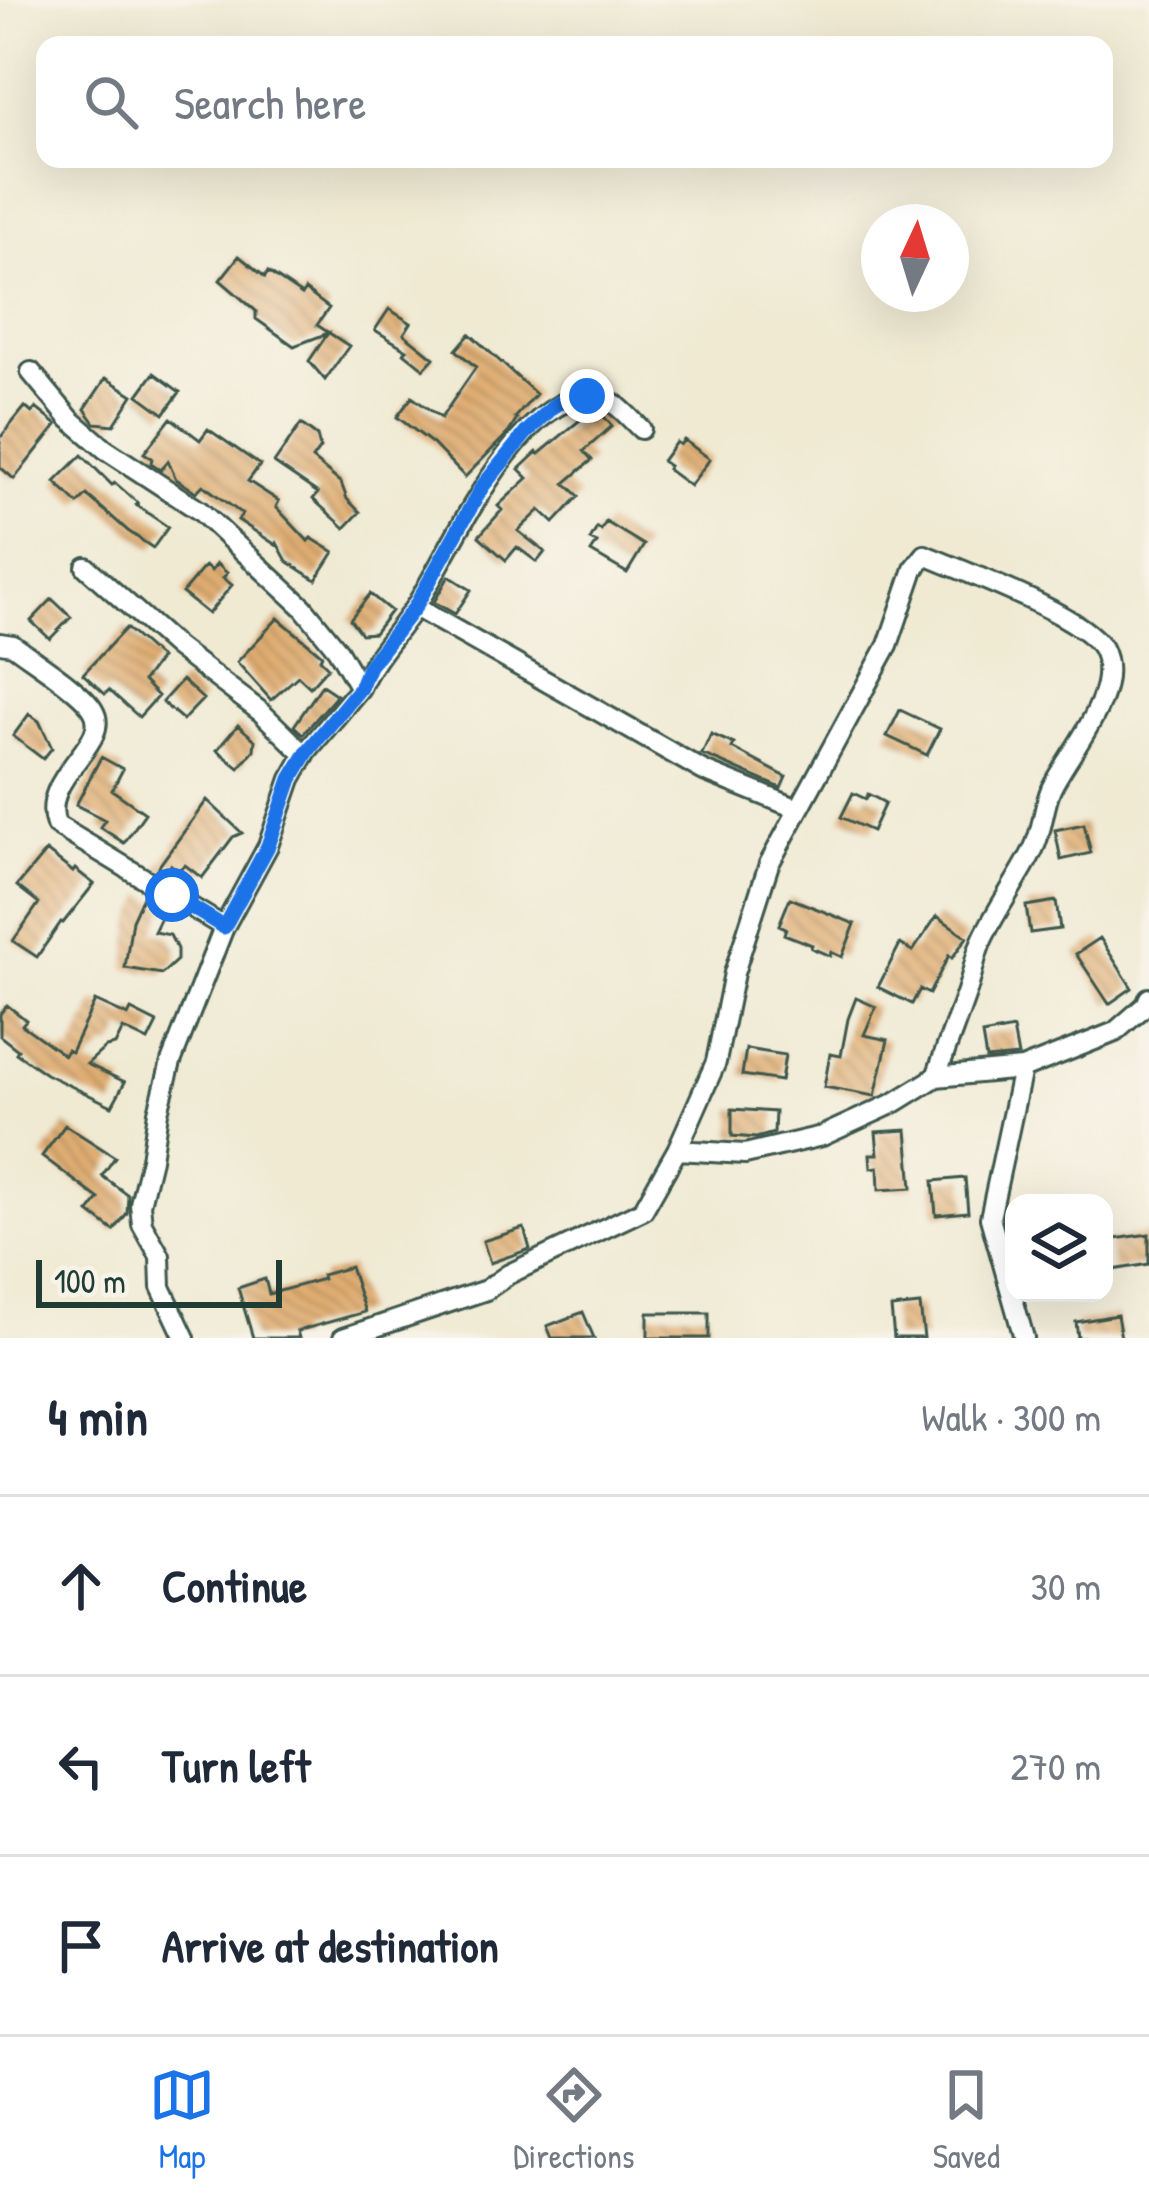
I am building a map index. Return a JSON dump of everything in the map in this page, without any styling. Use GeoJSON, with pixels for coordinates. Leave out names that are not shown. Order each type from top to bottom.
{"type":"FeatureCollection","features":[{"type":"Feature","properties":{"kind":"street"},"geometry":{"type":"LineString","coordinates":[[31,372],[70,419],[105,449],[200,511],[303,607],[337,649],[360,688]]}},
{"type":"Feature","properties":{"kind":"street"},"geometry":{"type":"LineString","coordinates":[[185,1338],[161,1287],[160,1256],[142,1224],[140,1204],[171,1062],[224,927],[268,846],[291,779],[415,607],[482,487],[526,433],[556,404],[587,396],[609,399],[641,429]]}},
{"type":"Feature","properties":{"kind":"street"},"geometry":{"type":"LineString","coordinates":[[343,1338],[486,1290],[509,1274],[643,1210],[677,1150],[716,1062],[734,973],[769,864],[888,645],[914,569],[925,555],[1074,623],[1101,646],[1107,669],[1105,692],[1050,791],[1035,848],[982,940],[936,1077]]}},
{"type":"Feature","properties":{"kind":"street"},"geometry":{"type":"LineString","coordinates":[[86,567],[261,712],[305,755]]}},
{"type":"Feature","properties":{"kind":"street"},"geometry":{"type":"LineString","coordinates":[[415,607],[704,771],[798,809]]}},
{"type":"Feature","properties":{"kind":"street"},"geometry":{"type":"LineString","coordinates":[[0,643],[13,645],[96,712],[97,730],[57,787],[51,812],[56,825],[224,927]]}},
{"type":"Feature","properties":{"kind":"street"},"geometry":{"type":"LineString","coordinates":[[677,1150],[745,1154],[822,1136],[894,1103],[936,1077],[1022,1070],[1114,1032],[1149,998]]}},
{"type":"Feature","properties":{"kind":"street"},"geometry":{"type":"LineString","coordinates":[[1022,1070],[990,1217],[1024,1338]]}},
{"type":"Feature","properties":{"kind":"building"},"geometry":{"type":"Polygon","coordinates":[[[239,256],[265,277],[268,272],[329,308],[317,325],[349,346],[325,380],[309,361],[328,333],[294,346],[256,319],[256,311],[220,280],[239,256]]]}},
{"type":"Feature","properties":{"kind":"building"},"geometry":{"type":"Polygon","coordinates":[[[389,309],[411,323],[404,334],[434,358],[424,369],[404,353],[407,350],[375,330],[389,309]]]}},
{"type":"Feature","properties":{"kind":"building"},"geometry":{"type":"Polygon","coordinates":[[[470,334],[536,394],[509,432],[465,477],[397,417],[412,397],[441,418],[476,367],[456,350],[470,334]]]}},
{"type":"Feature","properties":{"kind":"building"},"geometry":{"type":"Polygon","coordinates":[[[154,373],[180,392],[164,414],[138,395],[154,373]]]}},
{"type":"Feature","properties":{"kind":"building"},"geometry":{"type":"Polygon","coordinates":[[[106,378],[133,395],[114,425],[95,423],[85,409],[106,378]]]}},
{"type":"Feature","properties":{"kind":"building"},"geometry":{"type":"Polygon","coordinates":[[[25,407],[32,413],[36,408],[57,425],[14,479],[0,467],[0,438],[25,407]]]}},
{"type":"Feature","properties":{"kind":"building"},"geometry":{"type":"Polygon","coordinates":[[[592,410],[612,426],[584,451],[592,460],[565,483],[579,496],[554,523],[540,510],[518,531],[545,552],[537,562],[517,547],[506,560],[479,536],[502,510],[498,506],[528,478],[519,469],[592,410]]]}},
{"type":"Feature","properties":{"kind":"building"},"geometry":{"type":"Polygon","coordinates":[[[171,418],[200,440],[208,429],[260,465],[248,481],[279,501],[276,507],[308,541],[311,538],[334,552],[316,580],[287,561],[277,543],[238,520],[242,514],[203,485],[196,492],[176,479],[168,461],[161,470],[151,463],[152,458],[144,453],[171,418]]]}},
{"type":"Feature","properties":{"kind":"building"},"geometry":{"type":"Polygon","coordinates":[[[301,424],[317,436],[320,448],[312,459],[341,483],[347,499],[360,512],[345,528],[313,499],[318,493],[274,463],[301,424]]]}},
{"type":"Feature","properties":{"kind":"building"},"geometry":{"type":"Polygon","coordinates":[[[684,440],[710,459],[690,486],[662,461],[676,442],[680,445],[684,440]]]}},
{"type":"Feature","properties":{"kind":"building"},"geometry":{"type":"Polygon","coordinates":[[[82,455],[112,485],[168,527],[153,548],[87,495],[78,504],[55,482],[82,455]]]}},
{"type":"Feature","properties":{"kind":"building"},"geometry":{"type":"Polygon","coordinates":[[[606,522],[644,545],[627,573],[591,552],[597,543],[590,540],[606,522]]]}},
{"type":"Feature","properties":{"kind":"building"},"geometry":{"type":"Polygon","coordinates":[[[217,564],[232,585],[208,614],[182,593],[205,566],[211,571],[217,564]]]}},
{"type":"Feature","properties":{"kind":"building"},"geometry":{"type":"Polygon","coordinates":[[[449,576],[471,590],[455,614],[434,602],[449,576]]]}},
{"type":"Feature","properties":{"kind":"building"},"geometry":{"type":"Polygon","coordinates":[[[370,594],[391,611],[374,633],[361,634],[350,619],[370,594]]]}},
{"type":"Feature","properties":{"kind":"building"},"geometry":{"type":"Polygon","coordinates":[[[52,599],[71,617],[50,639],[31,621],[52,599]]]}},
{"type":"Feature","properties":{"kind":"building"},"geometry":{"type":"Polygon","coordinates":[[[278,618],[322,655],[328,667],[310,687],[298,676],[271,700],[237,662],[278,618]]]}},
{"type":"Feature","properties":{"kind":"building"},"geometry":{"type":"Polygon","coordinates":[[[126,628],[160,658],[143,681],[158,696],[139,717],[83,674],[126,628]]]}},
{"type":"Feature","properties":{"kind":"building"},"geometry":{"type":"Polygon","coordinates":[[[182,680],[203,699],[183,720],[162,702],[182,680]]]}},
{"type":"Feature","properties":{"kind":"building"},"geometry":{"type":"Polygon","coordinates":[[[322,685],[337,695],[303,734],[294,726],[322,685]]]}},
{"type":"Feature","properties":{"kind":"building"},"geometry":{"type":"Polygon","coordinates":[[[900,710],[940,729],[927,755],[887,736],[900,710]]]}},
{"type":"Feature","properties":{"kind":"building"},"geometry":{"type":"Polygon","coordinates":[[[29,714],[39,721],[52,748],[43,759],[13,736],[29,714]]]}},
{"type":"Feature","properties":{"kind":"building"},"geometry":{"type":"Polygon","coordinates":[[[238,725],[255,740],[254,750],[239,768],[217,750],[238,725]]]}},
{"type":"Feature","properties":{"kind":"building"},"geometry":{"type":"Polygon","coordinates":[[[711,734],[786,777],[781,788],[702,754],[711,734]]]}},
{"type":"Feature","properties":{"kind":"building"},"geometry":{"type":"Polygon","coordinates":[[[101,757],[123,769],[112,790],[145,813],[124,843],[100,827],[105,820],[76,805],[101,757]]]}},
{"type":"Feature","properties":{"kind":"building"},"geometry":{"type":"Polygon","coordinates":[[[853,793],[885,803],[872,831],[841,817],[853,793]]]}},
{"type":"Feature","properties":{"kind":"building"},"geometry":{"type":"Polygon","coordinates":[[[207,800],[242,833],[233,837],[202,878],[185,865],[178,870],[171,865],[167,877],[156,870],[207,800]]]}},
{"type":"Feature","properties":{"kind":"building"},"geometry":{"type":"Polygon","coordinates":[[[1084,824],[1091,853],[1061,860],[1055,830],[1084,824]]]}},
{"type":"Feature","properties":{"kind":"building"},"geometry":{"type":"Polygon","coordinates":[[[46,851],[94,884],[37,957],[13,941],[39,903],[17,886],[46,851]]]}},
{"type":"Feature","properties":{"kind":"building"},"geometry":{"type":"Polygon","coordinates":[[[144,894],[166,907],[154,932],[170,935],[177,949],[177,960],[162,974],[125,968],[132,920],[144,894]]]}},
{"type":"Feature","properties":{"kind":"building"},"geometry":{"type":"Polygon","coordinates":[[[790,898],[855,924],[842,957],[784,934],[786,928],[779,925],[790,898]]]}},
{"type":"Feature","properties":{"kind":"building"},"geometry":{"type":"Polygon","coordinates":[[[1056,901],[1060,929],[1030,933],[1026,906],[1056,901]]]}},
{"type":"Feature","properties":{"kind":"building"},"geometry":{"type":"Polygon","coordinates":[[[937,916],[967,937],[952,958],[949,955],[929,994],[920,989],[912,1004],[878,987],[900,944],[913,951],[937,916]]]}},
{"type":"Feature","properties":{"kind":"building"},"geometry":{"type":"Polygon","coordinates":[[[1100,938],[1132,988],[1109,1004],[1076,954],[1100,938]]]}},
{"type":"Feature","properties":{"kind":"building"},"geometry":{"type":"Polygon","coordinates":[[[856,998],[876,1007],[864,1035],[888,1040],[875,1096],[824,1087],[830,1054],[841,1056],[856,998]]]}},
{"type":"Feature","properties":{"kind":"building"},"geometry":{"type":"Polygon","coordinates":[[[95,1001],[157,1023],[148,1041],[123,1029],[115,1045],[87,1064],[125,1082],[112,1106],[46,1074],[0,1036],[0,1014],[7,1005],[26,1020],[22,1025],[64,1055],[71,1052],[95,1001]]]}},
{"type":"Feature","properties":{"kind":"building"},"geometry":{"type":"Polygon","coordinates":[[[1013,1029],[1018,1056],[986,1059],[982,1035],[1013,1029]]]}},
{"type":"Feature","properties":{"kind":"building"},"geometry":{"type":"Polygon","coordinates":[[[746,1049],[785,1055],[781,1081],[742,1075],[746,1049]]]}},
{"type":"Feature","properties":{"kind":"building"},"geometry":{"type":"Polygon","coordinates":[[[732,1109],[775,1112],[774,1133],[756,1138],[732,1136],[732,1109]]]}},
{"type":"Feature","properties":{"kind":"building"},"geometry":{"type":"Polygon","coordinates":[[[65,1125],[115,1157],[102,1176],[128,1195],[127,1213],[114,1231],[89,1212],[99,1199],[42,1156],[65,1125]]]}},
{"type":"Feature","properties":{"kind":"building"},"geometry":{"type":"Polygon","coordinates":[[[907,1130],[912,1188],[879,1190],[878,1167],[871,1168],[870,1154],[878,1154],[876,1132],[907,1130]]]}},
{"type":"Feature","properties":{"kind":"building"},"geometry":{"type":"Polygon","coordinates":[[[965,1178],[968,1212],[936,1215],[933,1181],[965,1178]]]}},
{"type":"Feature","properties":{"kind":"building"},"geometry":{"type":"Polygon","coordinates":[[[524,1228],[530,1249],[490,1263],[483,1241],[524,1228]]]}},
{"type":"Feature","properties":{"kind":"building"},"geometry":{"type":"Polygon","coordinates":[[[1149,1234],[1149,1264],[1113,1270],[1113,1239],[1149,1234]]]}},
{"type":"Feature","properties":{"kind":"building"},"geometry":{"type":"Polygon","coordinates":[[[350,1267],[365,1312],[297,1331],[299,1338],[253,1338],[238,1288],[265,1279],[269,1294],[350,1267]]]}},
{"type":"Feature","properties":{"kind":"building"},"geometry":{"type":"Polygon","coordinates":[[[920,1305],[924,1338],[894,1338],[891,1308],[920,1305]]]}},
{"type":"Feature","properties":{"kind":"building"},"geometry":{"type":"Polygon","coordinates":[[[583,1312],[594,1338],[552,1338],[547,1326],[583,1312]]]}},
{"type":"Feature","properties":{"kind":"building"},"geometry":{"type":"Polygon","coordinates":[[[648,1313],[709,1313],[709,1338],[648,1338],[648,1313]]]}},
{"type":"Feature","properties":{"kind":"building"},"geometry":{"type":"Polygon","coordinates":[[[1117,1315],[1121,1338],[1078,1338],[1076,1322],[1117,1315]]]}},
{"type":"Feature","properties":{"kind":"route"},"geometry":{"type":"LineString","coordinates":[[172,895],[224,927],[268,846],[291,779],[415,607],[482,487],[556,404],[587,396]]}}]}
